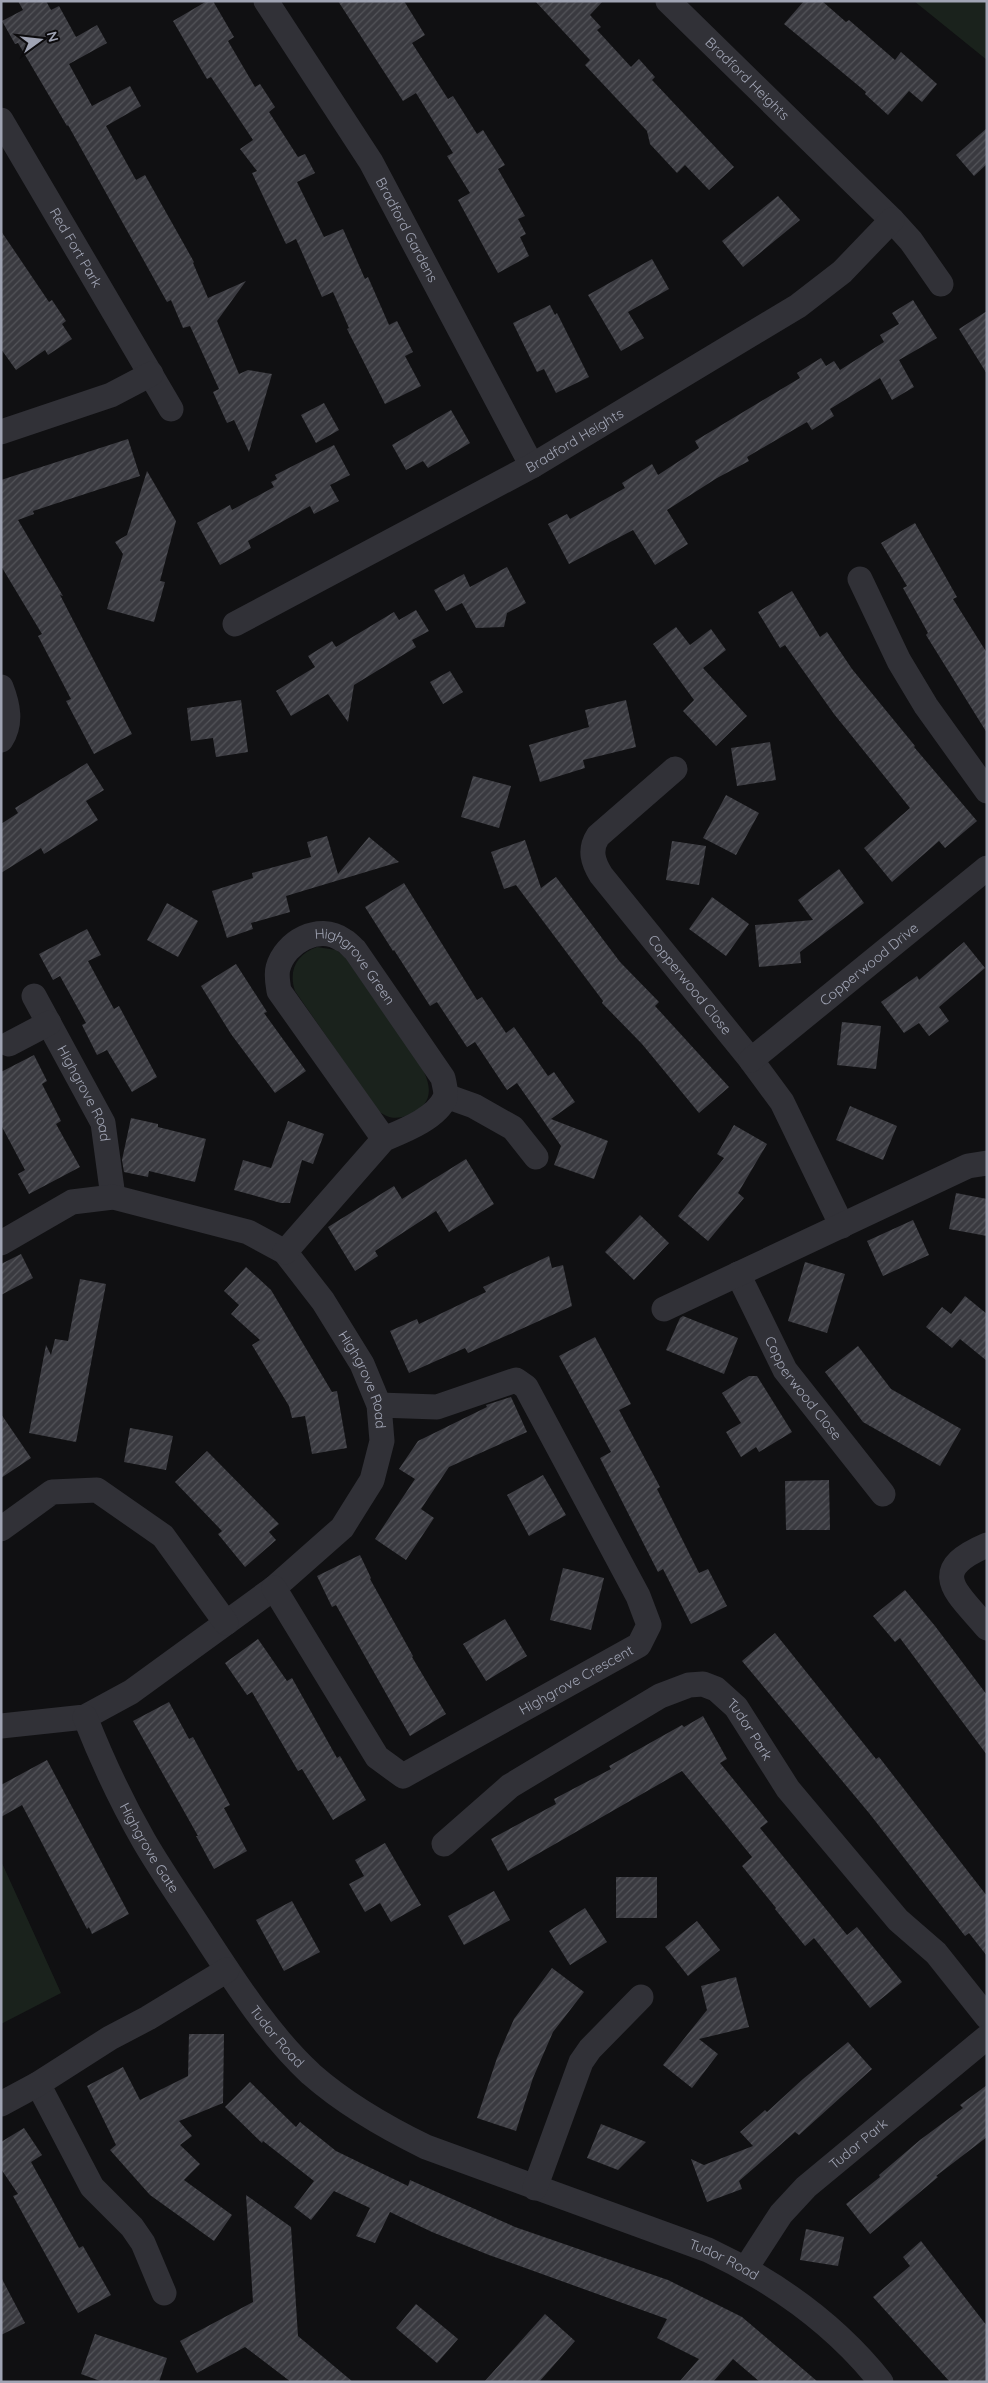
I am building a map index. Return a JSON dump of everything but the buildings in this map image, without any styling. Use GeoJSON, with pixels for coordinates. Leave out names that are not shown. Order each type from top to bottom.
{"type":"FeatureCollection","features":[{"type":"Feature","properties":{"kind":"street","name":"Bradford Gardens"},"geometry":{"type":"LineString","coordinates":[[266,1],[371,162],[532,466]]}},
{"type":"Feature","properties":{"kind":"street","name":"Bradford Heights"},"geometry":{"type":"LineString","coordinates":[[668,1],[892,220],[911,241],[941,284]]}},
{"type":"Feature","properties":{"kind":"street","name":"Red Fort Park"},"geometry":{"type":"LineString","coordinates":[[1,120],[171,409]]}},
{"type":"Feature","properties":{"kind":"street","name":"Bradford Heights"},"geometry":{"type":"LineString","coordinates":[[234,624],[532,466],[813,296],[842,272],[892,220]]}},
{"type":"Feature","properties":{"kind":"street"},"geometry":{"type":"LineString","coordinates":[[1,432],[111,395],[151,374]]}},
{"type":"Feature","properties":{"kind":"street"},"geometry":{"type":"LineString","coordinates":[[860,579],[911,681],[948,739],[987,791]]}},
{"type":"Feature","properties":{"kind":"street"},"geometry":{"type":"LineString","coordinates":[[1,687],[8,714],[8,724],[1,740]]}},
{"type":"Feature","properties":{"kind":"street","name":"Copperwood Close"},"geometry":{"type":"LineString","coordinates":[[675,769],[598,836],[593,846],[594,864],[751,1060],[782,1102],[842,1226]]}},
{"type":"Feature","properties":{"kind":"street","name":"Copperwood Drive"},"geometry":{"type":"LineString","coordinates":[[751,1060],[987,868]]}},
{"type":"Feature","properties":{"kind":"street","name":"Highgrove Green"},"geometry":{"type":"LineString","coordinates":[[384,1139],[279,991],[277,970],[284,952],[303,937],[330,934],[343,939],[355,950],[442,1078],[446,1096]]}},
{"type":"Feature","properties":{"kind":"street","name":"Highgrove Road"},"geometry":{"type":"LineString","coordinates":[[34,996],[103,1122],[114,1197]]}},
{"type":"Feature","properties":{"kind":"street"},"geometry":{"type":"LineString","coordinates":[[8,1044],[49,1023]]}},
{"type":"Feature","properties":{"kind":"street"},"geometry":{"type":"LineString","coordinates":[[285,1252],[384,1139],[410,1128],[438,1110],[446,1096],[474,1106],[513,1128],[536,1157]]}},
{"type":"Feature","properties":{"kind":"street"},"geometry":{"type":"LineString","coordinates":[[664,1309],[968,1166],[987,1163]]}},
{"type":"Feature","properties":{"kind":"street","name":"Highgrove Road"},"geometry":{"type":"LineString","coordinates":[[1,1243],[72,1202],[114,1197],[248,1232],[285,1252],[323,1301],[362,1364],[379,1405],[382,1441],[372,1480],[342,1528],[274,1588],[131,1692],[85,1717]]}},
{"type":"Feature","properties":{"kind":"street","name":"Copperwood Close"},"geometry":{"type":"LineString","coordinates":[[738,1274],[785,1370],[883,1494]]}},
{"type":"Feature","properties":{"kind":"street","name":"Highgrove Crescent"},"geometry":{"type":"LineString","coordinates":[[274,1588],[377,1757],[403,1776],[639,1645],[649,1625],[638,1596],[526,1386],[516,1380],[437,1407],[379,1405]]}},
{"type":"Feature","properties":{"kind":"street"},"geometry":{"type":"LineString","coordinates":[[1,1529],[52,1492],[97,1490],[163,1536],[226,1623]]}},
{"type":"Feature","properties":{"kind":"street"},"geometry":{"type":"LineString","coordinates":[[987,1545],[962,1557],[954,1564],[951,1572],[954,1585],[987,1628]]}},
{"type":"Feature","properties":{"kind":"street","name":"Tudor Park"},"geometry":{"type":"LineString","coordinates":[[444,1844],[510,1786],[660,1696],[689,1685],[703,1684],[716,1689],[736,1707],[794,1796],[898,1920],[936,1953],[987,2017]]}},
{"type":"Feature","properties":{"kind":"street"},"geometry":{"type":"LineString","coordinates":[[1,1726],[85,1717]]}},
{"type":"Feature","properties":{"kind":"street","name":"Highgrove Gate"},"geometry":{"type":"LineString","coordinates":[[85,1717],[106,1769],[144,1841],[227,1970]]}},
{"type":"Feature","properties":{"kind":"street"},"geometry":{"type":"LineString","coordinates":[[1,2104],[38,2084],[110,2038],[148,2018],[227,1970]]}},
{"type":"Feature","properties":{"kind":"street","name":"Tudor Road"},"geometry":{"type":"LineString","coordinates":[[227,1970],[288,2052],[312,2075],[351,2105],[397,2133],[426,2147],[708,2250],[746,2268],[780,2288],[830,2329],[849,2346],[881,2382]]}},
{"type":"Feature","properties":{"kind":"street"},"geometry":{"type":"LineString","coordinates":[[535,2188],[581,2062],[590,2049],[641,1997]]}},
{"type":"Feature","properties":{"kind":"street","name":"Tudor Park"},"geometry":{"type":"LineString","coordinates":[[746,2268],[781,2214],[806,2187],[987,2037]]}},
{"type":"Feature","properties":{"kind":"street"},"geometry":{"type":"LineString","coordinates":[[38,2084],[92,2187],[132,2227],[143,2243],[164,2293]]}},
{"type":"Feature","properties":{"kind":"shaded area"},"geometry":{"type":"Polygon","coordinates":[[[914,1],[987,1],[987,60],[914,1]]]}},
{"type":"Feature","properties":{"kind":"shaded area"},"geometry":{"type":"Polygon","coordinates":[[[317,947],[336,950],[345,957],[421,1066],[429,1087],[429,1094],[427,1100],[418,1110],[397,1118],[386,1116],[378,1111],[295,991],[293,976],[299,958],[317,947]]]}},
{"type":"Feature","properties":{"kind":"shaded area"},"geometry":{"type":"Polygon","coordinates":[[[1,1861],[61,1993],[1,2024],[1,1861]]]}}]}
